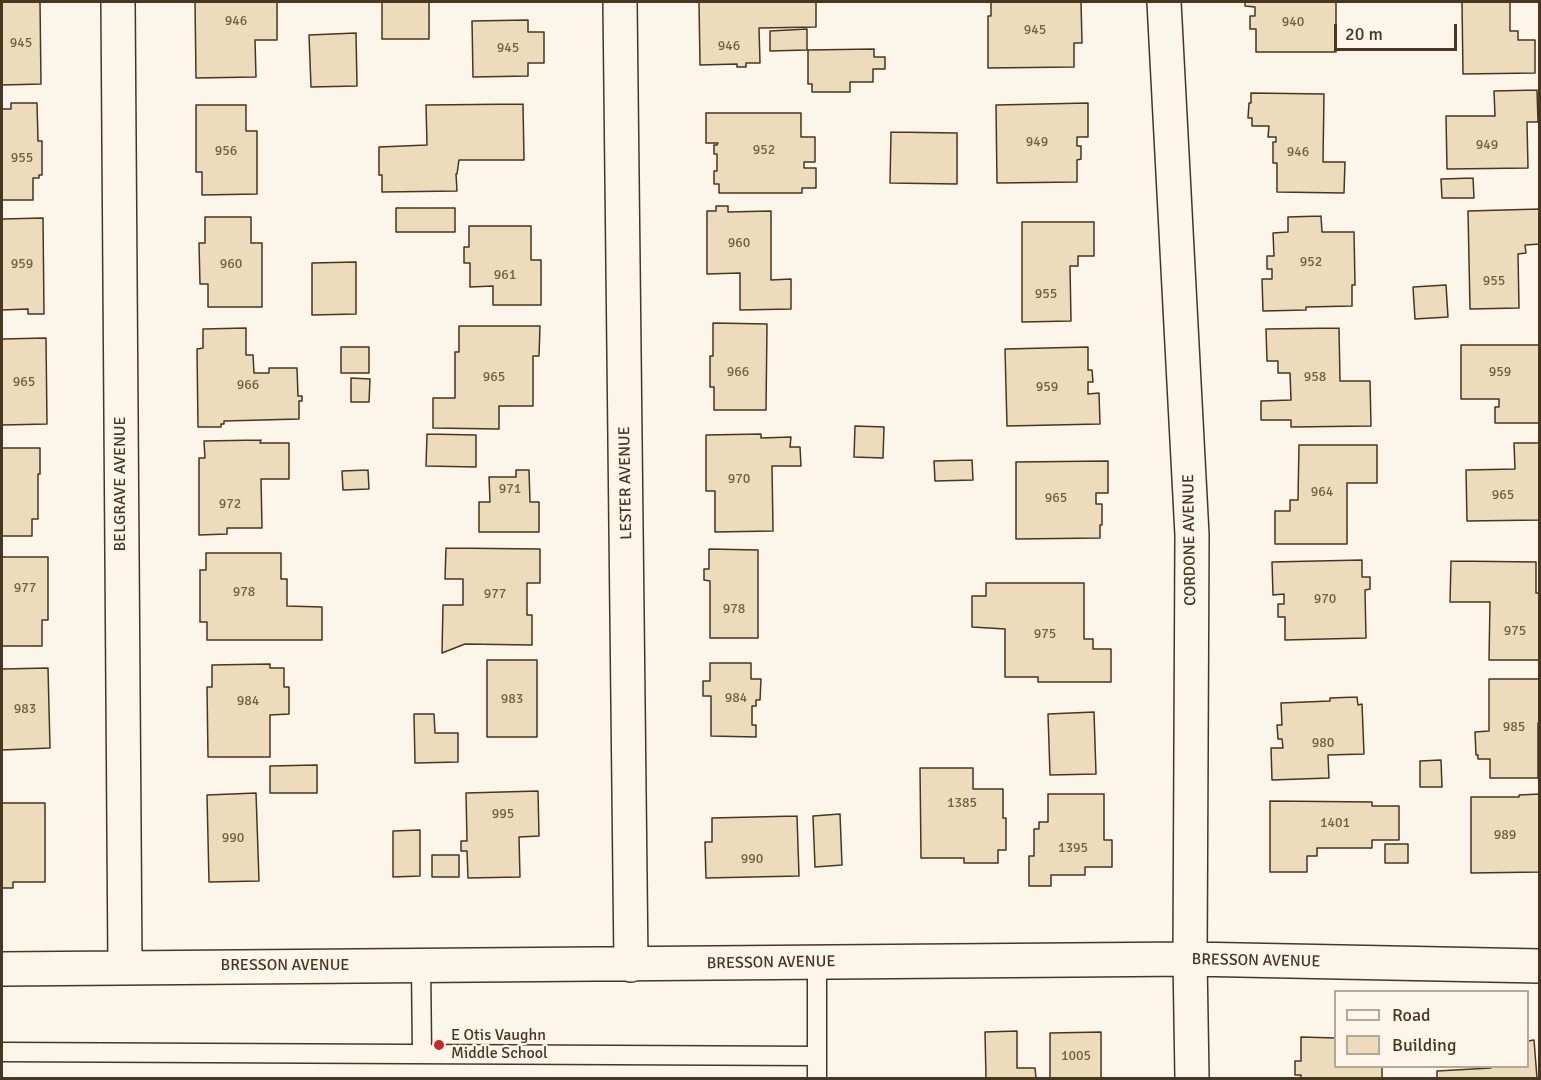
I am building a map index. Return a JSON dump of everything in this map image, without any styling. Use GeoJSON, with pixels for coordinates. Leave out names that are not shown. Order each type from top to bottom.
{"type":"FeatureCollection","features":[{"type":"Feature","properties":{"kind":"street","name":"BELGRAVE AVENUE"},"geometry":{"type":"LineString","coordinates":[[118,2],[124,967]]}},
{"type":"Feature","properties":{"kind":"street","name":"LESTER AVENUE"},"geometry":{"type":"LineString","coordinates":[[620,2],[631,965]]}},
{"type":"Feature","properties":{"kind":"street","name":"CORDONE AVENUE"},"geometry":{"type":"LineString","coordinates":[[1164,2],[1192,535],[1191,1078]]}},
{"type":"Feature","properties":{"kind":"street","name":"BRESSON AVENUE"},"geometry":{"type":"LineString","coordinates":[[2,969],[1190,959],[1539,966]]}},
{"type":"Feature","properties":{"kind":"lane"},"geometry":{"type":"LineString","coordinates":[[818,963],[818,1078]]}},
{"type":"Feature","properties":{"kind":"lane"},"geometry":{"type":"LineString","coordinates":[[421,965],[422,1054]]}},
{"type":"Feature","properties":{"kind":"lane"},"geometry":{"type":"LineString","coordinates":[[2,1052],[818,1056]]}},
{"type":"Feature","properties":{"kind":"building"},"geometry":{"type":"Polygon","coordinates":[[[2,2],[40,2],[41,84],[2,85],[2,2]]]}},
{"type":"Feature","properties":{"kind":"building"},"geometry":{"type":"Polygon","coordinates":[[[195,2],[277,2],[277,40],[255,40],[256,77],[196,78],[195,2]]]}},
{"type":"Feature","properties":{"kind":"building"},"geometry":{"type":"Polygon","coordinates":[[[382,2],[429,2],[429,39],[382,39],[382,2]]]}},
{"type":"Feature","properties":{"kind":"building"},"geometry":{"type":"Polygon","coordinates":[[[699,2],[816,2],[816,27],[759,28],[760,63],[746,63],[746,67],[737,67],[737,64],[700,65],[699,2]]]}},
{"type":"Feature","properties":{"kind":"building"},"geometry":{"type":"Polygon","coordinates":[[[991,2],[1081,2],[1082,43],[1074,43],[1074,67],[988,68],[988,16],[991,16],[991,2]]]}},
{"type":"Feature","properties":{"kind":"building"},"geometry":{"type":"Polygon","coordinates":[[[1245,2],[1336,2],[1336,52],[1256,52],[1256,29],[1250,29],[1250,16],[1255,16],[1255,7],[1245,6],[1245,2]]]}},
{"type":"Feature","properties":{"kind":"building"},"geometry":{"type":"Polygon","coordinates":[[[1462,2],[1510,2],[1510,31],[1518,31],[1518,40],[1535,40],[1535,73],[1463,74],[1462,2]]]}},
{"type":"Feature","properties":{"kind":"building"},"geometry":{"type":"Polygon","coordinates":[[[528,20],[528,32],[544,32],[544,63],[528,63],[528,76],[473,77],[472,21],[528,20]]]}},
{"type":"Feature","properties":{"kind":"building"},"geometry":{"type":"Polygon","coordinates":[[[807,29],[807,50],[770,51],[770,31],[807,29]]]}},
{"type":"Feature","properties":{"kind":"building"},"geometry":{"type":"Polygon","coordinates":[[[356,33],[357,86],[311,87],[309,35],[356,33]]]}},
{"type":"Feature","properties":{"kind":"building"},"geometry":{"type":"Polygon","coordinates":[[[874,49],[874,57],[885,57],[885,69],[873,69],[873,82],[850,82],[850,92],[812,92],[812,84],[808,84],[808,50],[874,49]]]}},
{"type":"Feature","properties":{"kind":"building"},"geometry":{"type":"Polygon","coordinates":[[[1537,90],[1538,122],[1527,122],[1528,168],[1447,169],[1446,116],[1495,116],[1494,91],[1537,90]]]}},
{"type":"Feature","properties":{"kind":"building"},"geometry":{"type":"Polygon","coordinates":[[[1251,93],[1324,94],[1323,162],[1345,162],[1344,193],[1277,192],[1277,163],[1273,163],[1273,142],[1276,142],[1276,137],[1268,137],[1269,126],[1252,126],[1252,118],[1248,118],[1251,93]]]}},
{"type":"Feature","properties":{"kind":"building"},"geometry":{"type":"Polygon","coordinates":[[[11,103],[37,103],[38,141],[42,141],[42,175],[39,175],[39,178],[33,178],[33,200],[2,200],[2,109],[11,109],[11,103]]]}},
{"type":"Feature","properties":{"kind":"building"},"geometry":{"type":"Polygon","coordinates":[[[1088,103],[1088,137],[1077,137],[1077,146],[1081,146],[1081,159],[1077,160],[1077,182],[997,183],[996,105],[1088,103]]]}},
{"type":"Feature","properties":{"kind":"building"},"geometry":{"type":"Polygon","coordinates":[[[523,104],[524,160],[459,160],[456,174],[457,191],[382,192],[382,175],[379,175],[379,147],[427,145],[426,105],[523,104]]]}},
{"type":"Feature","properties":{"kind":"building"},"geometry":{"type":"Polygon","coordinates":[[[196,105],[246,105],[246,131],[257,131],[257,194],[202,195],[202,172],[196,172],[196,105]]]}},
{"type":"Feature","properties":{"kind":"building"},"geometry":{"type":"Polygon","coordinates":[[[706,113],[801,113],[801,137],[815,137],[815,162],[804,162],[804,168],[816,168],[816,188],[802,188],[802,193],[719,193],[719,184],[714,184],[717,154],[714,154],[714,145],[718,143],[706,143],[706,113]]]}},
{"type":"Feature","properties":{"kind":"building"},"geometry":{"type":"Polygon","coordinates":[[[891,132],[957,133],[957,184],[890,183],[891,132]]]}},
{"type":"Feature","properties":{"kind":"building"},"geometry":{"type":"Polygon","coordinates":[[[1473,178],[1474,198],[1442,198],[1441,179],[1473,178]]]}},
{"type":"Feature","properties":{"kind":"building"},"geometry":{"type":"Polygon","coordinates":[[[716,206],[728,206],[728,212],[771,211],[771,280],[791,279],[791,309],[740,310],[740,273],[707,274],[707,211],[716,211],[716,206]]]}},
{"type":"Feature","properties":{"kind":"building"},"geometry":{"type":"Polygon","coordinates":[[[396,208],[455,208],[455,232],[396,232],[396,208]]]}},
{"type":"Feature","properties":{"kind":"building"},"geometry":{"type":"Polygon","coordinates":[[[1540,209],[1540,244],[1525,245],[1526,253],[1518,254],[1519,308],[1470,309],[1468,211],[1540,209]]]}},
{"type":"Feature","properties":{"kind":"building"},"geometry":{"type":"Polygon","coordinates":[[[1321,216],[1322,232],[1354,232],[1355,285],[1352,285],[1352,306],[1263,311],[1262,279],[1272,279],[1272,269],[1267,269],[1267,256],[1274,256],[1273,233],[1288,232],[1288,217],[1321,216]]]}},
{"type":"Feature","properties":{"kind":"building"},"geometry":{"type":"Polygon","coordinates":[[[205,217],[251,217],[251,243],[262,243],[262,307],[208,307],[208,284],[200,284],[199,243],[205,243],[205,217]]]}},
{"type":"Feature","properties":{"kind":"building"},"geometry":{"type":"Polygon","coordinates":[[[43,218],[44,314],[28,314],[28,309],[2,310],[2,219],[43,218]]]}},
{"type":"Feature","properties":{"kind":"building"},"geometry":{"type":"Polygon","coordinates":[[[1022,222],[1094,222],[1094,256],[1078,256],[1078,266],[1070,266],[1071,321],[1022,322],[1022,222]]]}},
{"type":"Feature","properties":{"kind":"building"},"geometry":{"type":"Polygon","coordinates":[[[469,226],[531,226],[531,260],[541,260],[541,305],[493,305],[493,286],[470,287],[470,263],[464,263],[464,247],[469,247],[469,226]]]}},
{"type":"Feature","properties":{"kind":"building"},"geometry":{"type":"Polygon","coordinates":[[[356,262],[356,314],[312,315],[312,263],[356,262]]]}},
{"type":"Feature","properties":{"kind":"building"},"geometry":{"type":"Polygon","coordinates":[[[1446,285],[1448,317],[1415,319],[1413,287],[1446,285]]]}},
{"type":"Feature","properties":{"kind":"building"},"geometry":{"type":"Polygon","coordinates":[[[713,323],[767,324],[766,410],[714,410],[714,387],[710,387],[713,323]]]}},
{"type":"Feature","properties":{"kind":"building"},"geometry":{"type":"Polygon","coordinates":[[[459,326],[540,326],[539,356],[533,356],[533,406],[499,406],[499,429],[433,428],[433,398],[455,398],[455,352],[459,352],[459,326]]]}},
{"type":"Feature","properties":{"kind":"building"},"geometry":{"type":"Polygon","coordinates":[[[246,328],[246,355],[253,355],[254,373],[269,373],[269,368],[297,368],[298,396],[302,396],[302,401],[299,401],[299,419],[224,421],[221,427],[198,427],[197,349],[203,348],[203,329],[246,328]]]}},
{"type":"Feature","properties":{"kind":"building"},"geometry":{"type":"Polygon","coordinates":[[[1339,328],[1340,381],[1370,381],[1371,426],[1291,427],[1291,420],[1261,420],[1261,401],[1291,400],[1290,373],[1278,373],[1278,361],[1267,361],[1266,329],[1339,328]]]}},
{"type":"Feature","properties":{"kind":"building"},"geometry":{"type":"Polygon","coordinates":[[[46,338],[47,424],[2,425],[2,339],[46,338]]]}},
{"type":"Feature","properties":{"kind":"building"},"geometry":{"type":"Polygon","coordinates":[[[1461,345],[1540,345],[1540,423],[1495,423],[1495,407],[1499,407],[1499,399],[1461,399],[1461,345]]]}},
{"type":"Feature","properties":{"kind":"building"},"geometry":{"type":"Polygon","coordinates":[[[341,347],[369,347],[369,373],[341,373],[341,347]]]}},
{"type":"Feature","properties":{"kind":"building"},"geometry":{"type":"Polygon","coordinates":[[[1088,347],[1088,370],[1092,370],[1093,382],[1088,382],[1088,394],[1099,393],[1100,424],[1007,426],[1005,349],[1088,347]]]}},
{"type":"Feature","properties":{"kind":"building"},"geometry":{"type":"Polygon","coordinates":[[[351,378],[370,379],[369,402],[351,402],[351,378]]]}},
{"type":"Feature","properties":{"kind":"building"},"geometry":{"type":"Polygon","coordinates":[[[855,426],[884,427],[883,458],[854,457],[855,426]]]}},
{"type":"Feature","properties":{"kind":"building"},"geometry":{"type":"Polygon","coordinates":[[[427,434],[476,435],[476,467],[426,466],[427,434]]]}},
{"type":"Feature","properties":{"kind":"building"},"geometry":{"type":"Polygon","coordinates":[[[761,434],[761,438],[791,437],[790,447],[800,447],[801,466],[772,466],[773,531],[715,532],[715,491],[706,491],[706,435],[761,434]]]}},
{"type":"Feature","properties":{"kind":"building"},"geometry":{"type":"Polygon","coordinates":[[[261,440],[260,443],[289,443],[289,479],[261,479],[262,528],[227,528],[227,534],[199,535],[199,458],[205,458],[204,441],[261,440]]]}},
{"type":"Feature","properties":{"kind":"building"},"geometry":{"type":"Polygon","coordinates":[[[1514,443],[1540,443],[1540,520],[1467,521],[1466,470],[1515,469],[1514,443]]]}},
{"type":"Feature","properties":{"kind":"building"},"geometry":{"type":"Polygon","coordinates":[[[1299,445],[1377,445],[1377,483],[1347,483],[1347,544],[1275,544],[1275,511],[1290,511],[1290,500],[1298,500],[1299,445]]]}},
{"type":"Feature","properties":{"kind":"building"},"geometry":{"type":"Polygon","coordinates":[[[2,448],[40,448],[38,519],[32,519],[32,536],[2,536],[2,448]]]}},
{"type":"Feature","properties":{"kind":"building"},"geometry":{"type":"Polygon","coordinates":[[[972,460],[973,480],[935,481],[934,461],[972,460]]]}},
{"type":"Feature","properties":{"kind":"building"},"geometry":{"type":"Polygon","coordinates":[[[1108,461],[1108,493],[1096,493],[1096,504],[1102,504],[1100,538],[1016,539],[1016,462],[1108,461]]]}},
{"type":"Feature","properties":{"kind":"building"},"geometry":{"type":"Polygon","coordinates":[[[368,470],[369,489],[343,490],[342,471],[368,470]]]}},
{"type":"Feature","properties":{"kind":"building"},"geometry":{"type":"Polygon","coordinates":[[[516,470],[529,470],[530,502],[539,502],[539,532],[479,532],[479,502],[490,502],[489,477],[516,477],[516,470]]]}},
{"type":"Feature","properties":{"kind":"building"},"geometry":{"type":"Polygon","coordinates":[[[446,548],[540,549],[540,583],[527,583],[527,615],[532,615],[532,645],[465,644],[442,653],[443,605],[463,605],[463,579],[445,579],[446,548]]]}},
{"type":"Feature","properties":{"kind":"building"},"geometry":{"type":"Polygon","coordinates":[[[709,549],[758,550],[758,638],[710,638],[710,581],[704,580],[704,569],[709,569],[709,549]]]}},
{"type":"Feature","properties":{"kind":"building"},"geometry":{"type":"Polygon","coordinates":[[[206,553],[281,553],[281,579],[287,579],[287,606],[322,607],[322,640],[207,640],[207,622],[200,622],[200,570],[206,570],[206,553]]]}},
{"type":"Feature","properties":{"kind":"building"},"geometry":{"type":"Polygon","coordinates":[[[2,557],[48,557],[48,620],[42,620],[42,646],[2,646],[2,557]]]}},
{"type":"Feature","properties":{"kind":"building"},"geometry":{"type":"Polygon","coordinates":[[[1362,560],[1362,577],[1370,577],[1370,589],[1365,590],[1366,638],[1285,640],[1285,617],[1278,617],[1278,604],[1284,604],[1284,594],[1273,595],[1272,562],[1362,560]]]}},
{"type":"Feature","properties":{"kind":"building"},"geometry":{"type":"Polygon","coordinates":[[[1451,561],[1536,562],[1536,593],[1540,593],[1540,660],[1489,660],[1490,602],[1450,602],[1451,561]]]}},
{"type":"Feature","properties":{"kind":"building"},"geometry":{"type":"Polygon","coordinates":[[[986,583],[1084,583],[1084,639],[1093,639],[1093,649],[1111,649],[1111,682],[1038,682],[1038,677],[1005,677],[1005,629],[972,627],[972,596],[986,596],[986,583]]]}},
{"type":"Feature","properties":{"kind":"building"},"geometry":{"type":"Polygon","coordinates":[[[487,660],[537,660],[537,737],[487,737],[487,660]]]}},
{"type":"Feature","properties":{"kind":"building"},"geometry":{"type":"Polygon","coordinates":[[[710,663],[751,663],[751,679],[761,679],[760,700],[756,700],[756,706],[752,706],[752,725],[756,725],[756,737],[711,736],[711,696],[703,696],[703,681],[710,681],[710,663]]]}},
{"type":"Feature","properties":{"kind":"building"},"geometry":{"type":"Polygon","coordinates":[[[270,664],[270,668],[284,668],[284,687],[289,687],[289,714],[270,715],[270,757],[208,757],[207,687],[212,687],[212,665],[270,664]]]}},
{"type":"Feature","properties":{"kind":"building"},"geometry":{"type":"Polygon","coordinates":[[[48,668],[50,748],[2,750],[2,669],[48,668]]]}},
{"type":"Feature","properties":{"kind":"building"},"geometry":{"type":"Polygon","coordinates":[[[1489,679],[1540,679],[1538,778],[1490,778],[1490,759],[1478,759],[1476,755],[1475,732],[1489,731],[1489,679]]]}},
{"type":"Feature","properties":{"kind":"building"},"geometry":{"type":"Polygon","coordinates":[[[1357,697],[1358,705],[1362,704],[1364,754],[1328,755],[1329,778],[1272,780],[1271,748],[1283,748],[1282,739],[1278,739],[1277,725],[1282,725],[1281,703],[1330,701],[1330,698],[1357,697]]]}},
{"type":"Feature","properties":{"kind":"building"},"geometry":{"type":"Polygon","coordinates":[[[1094,712],[1096,774],[1050,775],[1048,714],[1094,712]]]}},
{"type":"Feature","properties":{"kind":"building"},"geometry":{"type":"Polygon","coordinates":[[[414,714],[434,714],[435,733],[458,733],[458,762],[415,763],[414,714]]]}},
{"type":"Feature","properties":{"kind":"building"},"geometry":{"type":"Polygon","coordinates":[[[1441,760],[1442,787],[1420,787],[1420,761],[1441,760]]]}},
{"type":"Feature","properties":{"kind":"building"},"geometry":{"type":"Polygon","coordinates":[[[317,765],[317,793],[270,793],[270,766],[317,765]]]}},
{"type":"Feature","properties":{"kind":"building"},"geometry":{"type":"Polygon","coordinates":[[[920,768],[973,768],[973,789],[1003,789],[1006,850],[998,850],[998,863],[964,863],[964,858],[921,858],[920,768]]]}},
{"type":"Feature","properties":{"kind":"building"},"geometry":{"type":"Polygon","coordinates":[[[538,791],[539,836],[519,837],[520,877],[468,878],[467,851],[461,851],[461,841],[467,841],[466,793],[538,791]]]}},
{"type":"Feature","properties":{"kind":"building"},"geometry":{"type":"Polygon","coordinates":[[[256,793],[259,881],[209,882],[207,795],[256,793]]]}},
{"type":"Feature","properties":{"kind":"building"},"geometry":{"type":"Polygon","coordinates":[[[1048,794],[1104,794],[1104,840],[1112,840],[1112,867],[1085,867],[1085,875],[1051,875],[1051,886],[1029,886],[1029,856],[1034,856],[1034,829],[1039,829],[1039,822],[1048,822],[1048,794]]]}},
{"type":"Feature","properties":{"kind":"building"},"geometry":{"type":"Polygon","coordinates":[[[1540,794],[1540,872],[1471,873],[1471,797],[1519,797],[1519,795],[1540,794]]]}},
{"type":"Feature","properties":{"kind":"building"},"geometry":{"type":"Polygon","coordinates":[[[1270,801],[1372,802],[1372,806],[1399,806],[1399,840],[1372,840],[1372,848],[1317,848],[1317,856],[1307,856],[1307,872],[1270,872],[1270,801]]]}},
{"type":"Feature","properties":{"kind":"building"},"geometry":{"type":"Polygon","coordinates":[[[2,803],[45,803],[45,882],[13,882],[13,888],[2,888],[2,803]]]}},
{"type":"Feature","properties":{"kind":"building"},"geometry":{"type":"Polygon","coordinates":[[[840,814],[842,865],[815,867],[813,816],[840,814]]]}},
{"type":"Feature","properties":{"kind":"building"},"geometry":{"type":"Polygon","coordinates":[[[797,816],[799,876],[706,878],[705,842],[712,842],[712,818],[797,816]]]}},
{"type":"Feature","properties":{"kind":"building"},"geometry":{"type":"Polygon","coordinates":[[[420,830],[420,876],[393,877],[393,831],[420,830]]]}},
{"type":"Feature","properties":{"kind":"building"},"geometry":{"type":"Polygon","coordinates":[[[1385,844],[1408,844],[1408,863],[1385,863],[1385,844]]]}},
{"type":"Feature","properties":{"kind":"building"},"geometry":{"type":"Polygon","coordinates":[[[432,855],[459,855],[459,877],[432,877],[432,855]]]}},
{"type":"Feature","properties":{"kind":"building"},"geometry":{"type":"Polygon","coordinates":[[[1017,1031],[1017,1068],[1035,1068],[1036,1078],[986,1078],[985,1032],[1017,1031]]]}},
{"type":"Feature","properties":{"kind":"building"},"geometry":{"type":"Polygon","coordinates":[[[1101,1032],[1101,1078],[1050,1078],[1050,1033],[1101,1032]]]}},
{"type":"Feature","properties":{"kind":"building"},"geometry":{"type":"Polygon","coordinates":[[[1301,1037],[1334,1038],[1334,1068],[1382,1068],[1382,1078],[1301,1078],[1301,1075],[1295,1075],[1295,1061],[1301,1061],[1301,1037]]]}},
{"type":"Feature","properties":{"kind":"building"},"geometry":{"type":"Polygon","coordinates":[[[1534,1040],[1537,1078],[1437,1078],[1437,1071],[1529,1068],[1529,1041],[1534,1040]]]}},
{"type":"Feature","properties":{"kind":"place","name":"E Otis Vaughn Middle School"},"geometry":{"type":"Point","coordinates":[439,1045]}}]}
